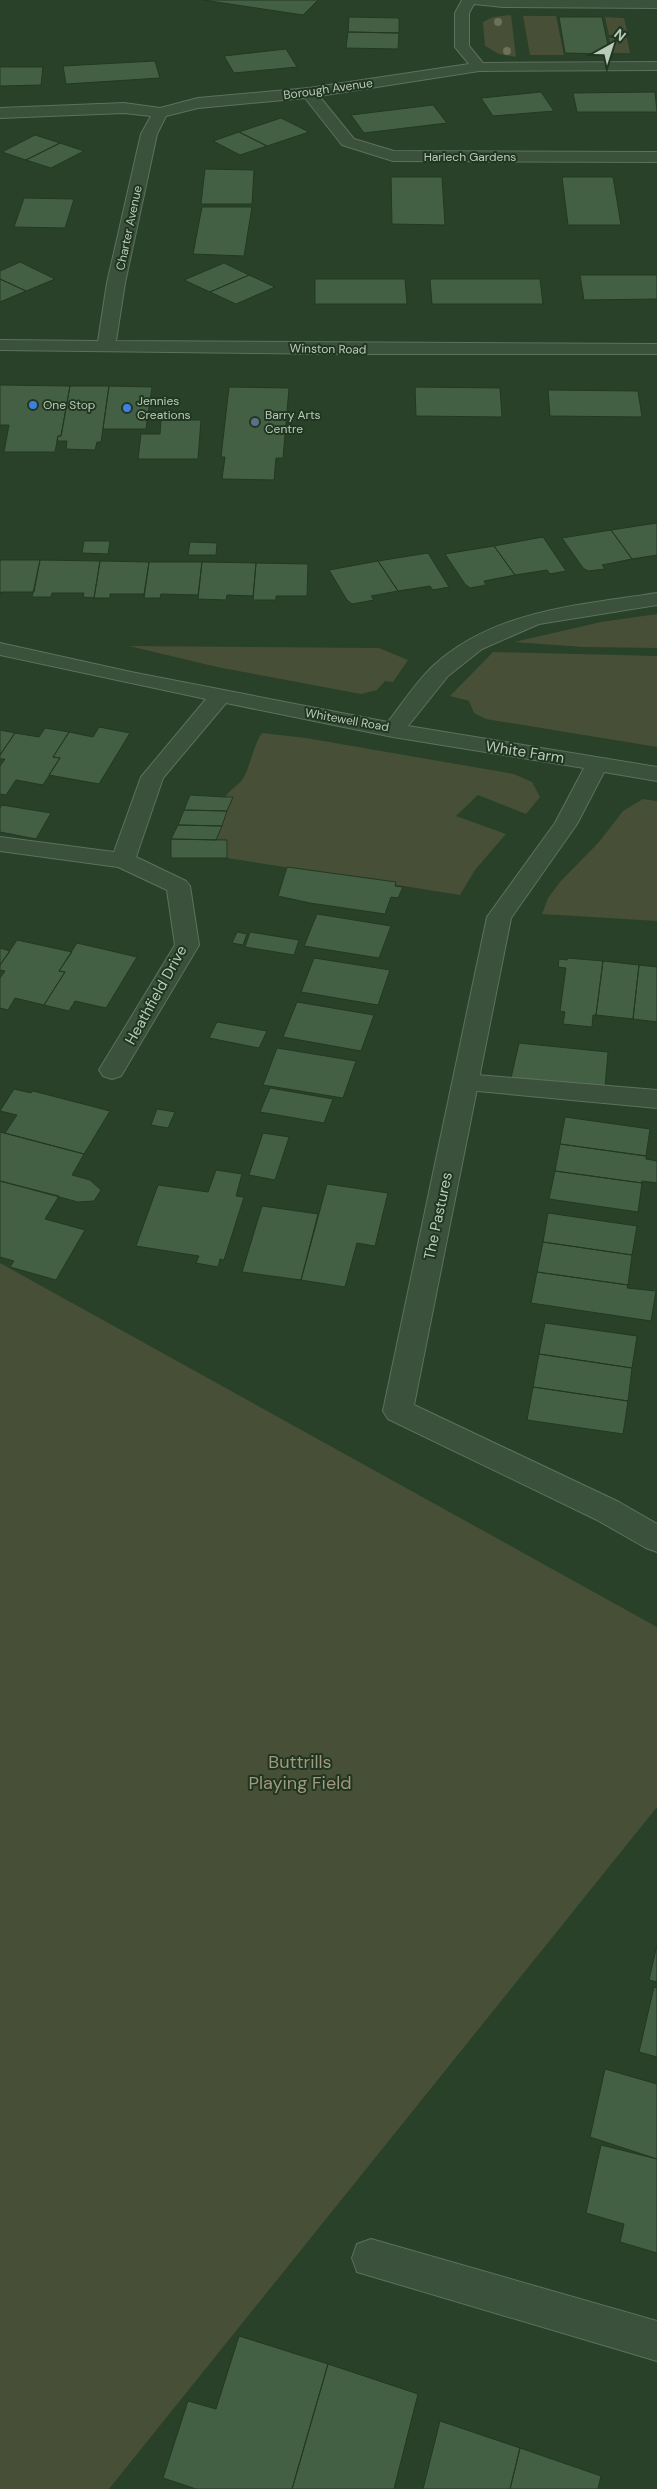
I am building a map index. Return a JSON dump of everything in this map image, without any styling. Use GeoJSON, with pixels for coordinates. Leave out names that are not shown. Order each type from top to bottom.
{"type":"FeatureCollection","features":[{"type":"Feature","properties":{"kind":"street"},"geometry":{"type":"LineString","coordinates":[[479,67],[462,47],[462,13],[471,0],[513,4],[657,4]]}},
{"type":"Feature","properties":{"kind":"street","name":"Borough Avenue"},"geometry":{"type":"LineString","coordinates":[[0,113],[124,108],[160,113],[198,103],[309,92],[479,67],[657,66]]}},
{"type":"Feature","properties":{"kind":"street","name":"Harlech Gardens"},"geometry":{"type":"LineString","coordinates":[[309,92],[348,142],[393,156],[657,157]]}},
{"type":"Feature","properties":{"kind":"street","name":"Charter Avenue"},"geometry":{"type":"LineString","coordinates":[[106,346],[116,283],[149,134],[160,113]]}},
{"type":"Feature","properties":{"kind":"street","name":"Winston Road"},"geometry":{"type":"LineString","coordinates":[[0,345],[342,349],[657,349]]}},
{"type":"Feature","properties":{"kind":"street","name":"Whitewell Road"},"geometry":{"type":"LineString","coordinates":[[0,649],[393,730],[440,671],[475,645],[534,619],[657,599]]}},
{"type":"Feature","properties":{"kind":"street"},"geometry":{"type":"LineString","coordinates":[[123,860],[152,777],[221,696]]}},
{"type":"Feature","properties":{"kind":"street","name":"White Farm"},"geometry":{"type":"LineString","coordinates":[[393,730],[657,774]]}},
{"type":"Feature","properties":{"kind":"street","name":"The Pastures"},"geometry":{"type":"LineString","coordinates":[[597,764],[566,824],[499,917],[398,1411],[608,1511],[657,1539]]}},
{"type":"Feature","properties":{"kind":"street","name":"Heathfield Drive"},"geometry":{"type":"LineString","coordinates":[[0,844],[123,860],[178,886],[187,945],[112,1070]]}},
{"type":"Feature","properties":{"kind":"street"},"geometry":{"type":"LineString","coordinates":[[465,1083],[657,1099]]}},
{"type":"Feature","properties":{"kind":"street"},"geometry":{"type":"LineString","coordinates":[[371,2258],[657,2341]]}},
{"type":"Feature","properties":{"kind":"green space"},"geometry":{"type":"Polygon","coordinates":[[[511,15],[516,57],[499,54],[485,46],[483,22],[493,17],[511,15]]]}},
{"type":"Feature","properties":{"kind":"green space"},"geometry":{"type":"Polygon","coordinates":[[[523,16],[556,16],[564,55],[530,55],[523,16]]]}},
{"type":"Feature","properties":{"kind":"green space"},"geometry":{"type":"Polygon","coordinates":[[[605,17],[624,18],[628,35],[609,35],[605,17]]]}},
{"type":"Feature","properties":{"kind":"green space"},"geometry":{"type":"Polygon","coordinates":[[[609,38],[627,38],[630,53],[612,53],[609,38]]]}},
{"type":"Feature","properties":{"kind":"green space"},"geometry":{"type":"Polygon","coordinates":[[[657,614],[657,648],[583,647],[514,642],[601,622],[657,614]]]}},
{"type":"Feature","properties":{"kind":"green space"},"geometry":{"type":"Polygon","coordinates":[[[129,646],[379,648],[408,660],[393,682],[385,681],[377,690],[361,694],[217,667],[129,646]]]}},
{"type":"Feature","properties":{"kind":"green space"},"geometry":{"type":"Polygon","coordinates":[[[493,652],[657,656],[657,747],[486,719],[474,713],[469,701],[450,696],[493,652]]]}},
{"type":"Feature","properties":{"kind":"green space"},"geometry":{"type":"Polygon","coordinates":[[[262,733],[306,738],[514,774],[532,782],[540,797],[526,814],[478,795],[456,816],[506,834],[475,870],[460,895],[227,858],[227,840],[216,840],[232,797],[225,797],[245,775],[262,733]]]}},
{"type":"Feature","properties":{"kind":"green space"},"geometry":{"type":"Polygon","coordinates":[[[643,799],[657,801],[657,921],[542,914],[548,898],[560,882],[599,842],[623,811],[643,799]]]}},
{"type":"Feature","properties":{"kind":"green space","name":"Buttrills Playing Field"},"geometry":{"type":"Polygon","coordinates":[[[0,1263],[657,1627],[657,1807],[109,2489],[0,2489],[0,1263]]]}},
{"type":"Feature","properties":{"kind":"building"},"geometry":{"type":"Polygon","coordinates":[[[203,0],[318,0],[303,15],[203,0]]]}},
{"type":"Feature","properties":{"kind":"building"},"geometry":{"type":"Polygon","coordinates":[[[349,17],[399,18],[399,33],[348,32],[349,17]]]}},
{"type":"Feature","properties":{"kind":"building"},"geometry":{"type":"Polygon","coordinates":[[[559,17],[602,17],[610,54],[565,53],[559,17]]]}},
{"type":"Feature","properties":{"kind":"building"},"geometry":{"type":"Polygon","coordinates":[[[348,32],[399,33],[398,49],[346,48],[348,32]]]}},
{"type":"Feature","properties":{"kind":"building"},"geometry":{"type":"Polygon","coordinates":[[[286,49],[297,67],[234,73],[224,56],[286,49]]]}},
{"type":"Feature","properties":{"kind":"building"},"geometry":{"type":"Polygon","coordinates":[[[155,61],[160,78],[66,84],[63,66],[155,61]]]}},
{"type":"Feature","properties":{"kind":"building"},"geometry":{"type":"Polygon","coordinates":[[[0,67],[43,67],[41,85],[0,86],[0,67]]]}},
{"type":"Feature","properties":{"kind":"building"},"geometry":{"type":"Polygon","coordinates":[[[541,92],[554,111],[493,116],[481,98],[541,92]]]}},
{"type":"Feature","properties":{"kind":"building"},"geometry":{"type":"Polygon","coordinates":[[[655,92],[657,112],[577,112],[573,93],[655,92]]]}},
{"type":"Feature","properties":{"kind":"building"},"geometry":{"type":"Polygon","coordinates":[[[433,105],[447,123],[364,133],[351,115],[433,105]]]}},
{"type":"Feature","properties":{"kind":"building"},"geometry":{"type":"Polygon","coordinates":[[[281,118],[309,132],[267,146],[239,132],[281,118]]]}},
{"type":"Feature","properties":{"kind":"building"},"geometry":{"type":"Polygon","coordinates":[[[239,132],[267,146],[240,155],[213,141],[239,132]]]}},
{"type":"Feature","properties":{"kind":"building"},"geometry":{"type":"Polygon","coordinates":[[[35,135],[60,143],[26,160],[2,152],[35,135]]]}},
{"type":"Feature","properties":{"kind":"building"},"geometry":{"type":"Polygon","coordinates":[[[60,143],[84,151],[51,168],[26,160],[60,143]]]}},
{"type":"Feature","properties":{"kind":"building"},"geometry":{"type":"Polygon","coordinates":[[[205,169],[254,170],[252,204],[201,204],[205,169]]]}},
{"type":"Feature","properties":{"kind":"building"},"geometry":{"type":"Polygon","coordinates":[[[391,177],[442,177],[445,225],[392,224],[391,177]]]}},
{"type":"Feature","properties":{"kind":"building"},"geometry":{"type":"Polygon","coordinates":[[[562,177],[613,177],[621,225],[568,225],[562,177]]]}},
{"type":"Feature","properties":{"kind":"building"},"geometry":{"type":"Polygon","coordinates":[[[24,198],[74,199],[65,228],[14,227],[24,198]]]}},
{"type":"Feature","properties":{"kind":"building"},"geometry":{"type":"Polygon","coordinates":[[[202,207],[252,207],[244,256],[193,254],[202,207]]]}},
{"type":"Feature","properties":{"kind":"building"},"geometry":{"type":"Polygon","coordinates":[[[20,262],[55,279],[26,291],[0,279],[0,271],[20,262]]]}},
{"type":"Feature","properties":{"kind":"building"},"geometry":{"type":"Polygon","coordinates":[[[224,263],[249,275],[210,292],[184,280],[224,263]]]}},
{"type":"Feature","properties":{"kind":"building"},"geometry":{"type":"Polygon","coordinates":[[[249,275],[275,287],[236,304],[210,292],[249,275]]]}},
{"type":"Feature","properties":{"kind":"building"},"geometry":{"type":"Polygon","coordinates":[[[580,275],[657,275],[657,299],[584,300],[580,275]]]}},
{"type":"Feature","properties":{"kind":"building"},"geometry":{"type":"Polygon","coordinates":[[[0,279],[26,291],[0,302],[0,279]]]}},
{"type":"Feature","properties":{"kind":"building"},"geometry":{"type":"Polygon","coordinates":[[[315,279],[405,279],[407,304],[315,304],[315,279]]]}},
{"type":"Feature","properties":{"kind":"building"},"geometry":{"type":"Polygon","coordinates":[[[430,279],[540,279],[543,304],[432,304],[430,279]]]}},
{"type":"Feature","properties":{"kind":"building","name":"One Stop"},"geometry":{"type":"Polygon","coordinates":[[[0,385],[70,386],[61,436],[58,436],[55,452],[4,452],[9,425],[0,425],[0,385]]]}},
{"type":"Feature","properties":{"kind":"building"},"geometry":{"type":"Polygon","coordinates":[[[70,386],[109,386],[101,442],[97,442],[95,450],[66,449],[67,441],[57,441],[58,436],[61,436],[70,386]]]}},
{"type":"Feature","properties":{"kind":"building","name":"Jennies Creations"},"geometry":{"type":"Polygon","coordinates":[[[109,386],[152,387],[146,429],[103,429],[109,386]]]}},
{"type":"Feature","properties":{"kind":"building","name":"Barry Arts Centre"},"geometry":{"type":"Polygon","coordinates":[[[229,387],[289,388],[283,458],[276,458],[274,480],[222,479],[225,457],[221,457],[229,387]]]}},
{"type":"Feature","properties":{"kind":"building"},"geometry":{"type":"Polygon","coordinates":[[[415,387],[500,388],[502,417],[416,416],[415,387]]]}},
{"type":"Feature","properties":{"kind":"building"},"geometry":{"type":"Polygon","coordinates":[[[548,390],[638,391],[642,417],[550,416],[548,390]]]}},
{"type":"Feature","properties":{"kind":"building"},"geometry":{"type":"Polygon","coordinates":[[[161,420],[201,420],[198,459],[138,459],[141,434],[160,434],[161,420]]]}},
{"type":"Feature","properties":{"kind":"building"},"geometry":{"type":"Polygon","coordinates":[[[657,523],[657,555],[632,559],[611,530],[657,523]]]}},
{"type":"Feature","properties":{"kind":"building"},"geometry":{"type":"Polygon","coordinates":[[[611,530],[632,559],[602,565],[605,569],[588,571],[583,568],[562,538],[611,530]]]}},
{"type":"Feature","properties":{"kind":"building"},"geometry":{"type":"Polygon","coordinates":[[[543,537],[566,571],[550,574],[547,570],[515,575],[494,546],[543,537]]]}},
{"type":"Feature","properties":{"kind":"building"},"geometry":{"type":"Polygon","coordinates":[[[84,541],[110,541],[108,554],[82,553],[84,541]]]}},
{"type":"Feature","properties":{"kind":"building"},"geometry":{"type":"Polygon","coordinates":[[[190,542],[217,543],[216,555],[188,555],[190,542]]]}},
{"type":"Feature","properties":{"kind":"building"},"geometry":{"type":"Polygon","coordinates":[[[494,546],[515,575],[484,581],[486,585],[470,588],[465,584],[445,554],[494,546]]]}},
{"type":"Feature","properties":{"kind":"building"},"geometry":{"type":"Polygon","coordinates":[[[428,553],[449,587],[433,590],[430,586],[398,591],[378,561],[428,553]]]}},
{"type":"Feature","properties":{"kind":"building"},"geometry":{"type":"Polygon","coordinates":[[[0,560],[40,560],[34,592],[1,592],[0,595],[0,560]]]}},
{"type":"Feature","properties":{"kind":"building"},"geometry":{"type":"Polygon","coordinates":[[[40,560],[100,561],[94,598],[83,597],[84,593],[52,593],[51,597],[32,597],[40,560]]]}},
{"type":"Feature","properties":{"kind":"building"},"geometry":{"type":"Polygon","coordinates":[[[100,561],[149,562],[144,594],[110,594],[110,598],[94,598],[100,561]]]}},
{"type":"Feature","properties":{"kind":"building"},"geometry":{"type":"Polygon","coordinates":[[[378,561],[398,591],[371,596],[374,600],[352,604],[347,600],[329,570],[378,561]]]}},
{"type":"Feature","properties":{"kind":"building"},"geometry":{"type":"Polygon","coordinates":[[[149,562],[202,562],[198,595],[161,594],[160,598],[144,598],[149,562]]]}},
{"type":"Feature","properties":{"kind":"building"},"geometry":{"type":"Polygon","coordinates":[[[202,562],[256,563],[253,596],[227,595],[226,600],[198,599],[202,562]]]}},
{"type":"Feature","properties":{"kind":"building"},"geometry":{"type":"Polygon","coordinates":[[[256,563],[308,564],[307,596],[276,596],[276,600],[253,600],[256,563]]]}},
{"type":"Feature","properties":{"kind":"building"},"geometry":{"type":"Polygon","coordinates":[[[99,727],[130,733],[99,784],[49,775],[60,758],[53,757],[69,732],[93,737],[99,727]]]}},
{"type":"Feature","properties":{"kind":"building"},"geometry":{"type":"Polygon","coordinates":[[[45,728],[69,732],[53,757],[60,758],[43,785],[16,780],[6,795],[0,794],[0,766],[5,759],[0,759],[0,755],[15,733],[39,737],[45,728]]]}},
{"type":"Feature","properties":{"kind":"building"},"geometry":{"type":"Polygon","coordinates":[[[0,730],[15,733],[0,755],[0,730]]]}},
{"type":"Feature","properties":{"kind":"building"},"geometry":{"type":"Polygon","coordinates":[[[190,795],[233,797],[227,811],[184,810],[190,795]]]}},
{"type":"Feature","properties":{"kind":"building"},"geometry":{"type":"Polygon","coordinates":[[[2,805],[51,813],[36,839],[0,832],[0,808],[2,805]]]}},
{"type":"Feature","properties":{"kind":"building"},"geometry":{"type":"Polygon","coordinates":[[[184,810],[227,811],[222,826],[178,825],[184,810]]]}},
{"type":"Feature","properties":{"kind":"building"},"geometry":{"type":"Polygon","coordinates":[[[178,825],[222,826],[216,840],[171,839],[178,825]]]}},
{"type":"Feature","properties":{"kind":"building"},"geometry":{"type":"Polygon","coordinates":[[[171,839],[227,840],[227,858],[171,858],[171,839]]]}},
{"type":"Feature","properties":{"kind":"building"},"geometry":{"type":"Polygon","coordinates":[[[287,867],[396,882],[395,886],[403,887],[398,898],[391,897],[385,914],[310,903],[278,896],[287,867]]]}},
{"type":"Feature","properties":{"kind":"building"},"geometry":{"type":"Polygon","coordinates":[[[317,914],[391,926],[379,958],[304,946],[317,914]]]}},
{"type":"Feature","properties":{"kind":"building"},"geometry":{"type":"Polygon","coordinates":[[[237,932],[247,934],[243,945],[232,943],[237,932]]]}},
{"type":"Feature","properties":{"kind":"building"},"geometry":{"type":"Polygon","coordinates":[[[250,932],[299,940],[294,955],[245,947],[250,932]]]}},
{"type":"Feature","properties":{"kind":"building"},"geometry":{"type":"Polygon","coordinates":[[[17,940],[72,952],[59,971],[65,972],[44,1005],[15,998],[8,1010],[0,1008],[0,978],[5,971],[0,970],[0,965],[17,940]]]}},
{"type":"Feature","properties":{"kind":"building"},"geometry":{"type":"Polygon","coordinates":[[[77,943],[137,957],[106,1008],[75,1001],[69,1011],[44,1005],[65,972],[59,971],[77,943]]]}},
{"type":"Feature","properties":{"kind":"building"},"geometry":{"type":"Polygon","coordinates":[[[0,948],[10,951],[0,965],[0,948]]]}},
{"type":"Feature","properties":{"kind":"building"},"geometry":{"type":"Polygon","coordinates":[[[314,958],[390,970],[378,1005],[301,992],[314,958]]]}},
{"type":"Feature","properties":{"kind":"building"},"geometry":{"type":"Polygon","coordinates":[[[568,958],[603,961],[596,1015],[593,1015],[592,1027],[563,1024],[565,1012],[560,1011],[566,968],[558,967],[559,959],[567,960],[568,958]]]}},
{"type":"Feature","properties":{"kind":"building"},"geometry":{"type":"Polygon","coordinates":[[[603,961],[639,965],[633,1019],[596,1015],[603,961]]]}},
{"type":"Feature","properties":{"kind":"building"},"geometry":{"type":"Polygon","coordinates":[[[639,965],[657,967],[657,1022],[633,1019],[639,965]]]}},
{"type":"Feature","properties":{"kind":"building"},"geometry":{"type":"Polygon","coordinates":[[[297,1002],[374,1015],[361,1051],[283,1037],[297,1002]]]}},
{"type":"Feature","properties":{"kind":"building"},"geometry":{"type":"Polygon","coordinates":[[[217,1022],[267,1031],[259,1048],[209,1038],[217,1022]]]}},
{"type":"Feature","properties":{"kind":"building"},"geometry":{"type":"Polygon","coordinates":[[[519,1043],[608,1052],[605,1087],[511,1078],[519,1043]]]}},
{"type":"Feature","properties":{"kind":"building"},"geometry":{"type":"Polygon","coordinates":[[[277,1048],[356,1061],[343,1098],[263,1085],[277,1048]]]}},
{"type":"Feature","properties":{"kind":"building"},"geometry":{"type":"Polygon","coordinates":[[[270,1088],[333,1099],[324,1123],[260,1112],[270,1088]]]}},
{"type":"Feature","properties":{"kind":"building"},"geometry":{"type":"Polygon","coordinates":[[[14,1089],[31,1093],[33,1091],[110,1111],[84,1154],[5,1133],[17,1115],[0,1111],[14,1089]]]}},
{"type":"Feature","properties":{"kind":"building"},"geometry":{"type":"Polygon","coordinates":[[[157,1109],[175,1112],[168,1128],[151,1125],[157,1109]]]}},
{"type":"Feature","properties":{"kind":"building"},"geometry":{"type":"Polygon","coordinates":[[[565,1117],[650,1129],[646,1156],[560,1144],[565,1117]]]}},
{"type":"Feature","properties":{"kind":"building"},"geometry":{"type":"Polygon","coordinates":[[[0,1132],[84,1154],[72,1175],[90,1180],[101,1190],[94,1201],[78,1202],[0,1181],[0,1132]]]}},
{"type":"Feature","properties":{"kind":"building"},"geometry":{"type":"Polygon","coordinates":[[[263,1133],[289,1137],[275,1180],[249,1175],[263,1133]]]}},
{"type":"Feature","properties":{"kind":"building"},"geometry":{"type":"Polygon","coordinates":[[[560,1144],[646,1156],[646,1159],[657,1161],[657,1183],[642,1181],[642,1183],[555,1171],[560,1144]]]}},
{"type":"Feature","properties":{"kind":"building"},"geometry":{"type":"Polygon","coordinates":[[[216,1170],[242,1174],[236,1196],[244,1197],[224,1260],[220,1259],[218,1267],[196,1263],[199,1256],[136,1246],[158,1185],[208,1192],[216,1170]]]}},
{"type":"Feature","properties":{"kind":"building"},"geometry":{"type":"Polygon","coordinates":[[[555,1171],[642,1183],[638,1212],[549,1199],[555,1171]]]}},
{"type":"Feature","properties":{"kind":"building"},"geometry":{"type":"Polygon","coordinates":[[[0,1181],[59,1196],[45,1219],[85,1230],[56,1280],[10,1267],[14,1261],[0,1257],[0,1181]]]}},
{"type":"Feature","properties":{"kind":"building"},"geometry":{"type":"Polygon","coordinates":[[[327,1184],[388,1193],[375,1246],[357,1243],[345,1287],[301,1280],[327,1184]]]}},
{"type":"Feature","properties":{"kind":"building"},"geometry":{"type":"Polygon","coordinates":[[[262,1206],[318,1214],[301,1280],[242,1272],[262,1206]]]}},
{"type":"Feature","properties":{"kind":"building"},"geometry":{"type":"Polygon","coordinates":[[[548,1213],[637,1226],[632,1255],[543,1242],[548,1213]]]}},
{"type":"Feature","properties":{"kind":"building"},"geometry":{"type":"Polygon","coordinates":[[[543,1242],[632,1255],[628,1285],[537,1272],[543,1242]]]}},
{"type":"Feature","properties":{"kind":"building"},"geometry":{"type":"Polygon","coordinates":[[[537,1272],[628,1285],[627,1288],[656,1291],[651,1321],[531,1303],[537,1272]]]}},
{"type":"Feature","properties":{"kind":"building"},"geometry":{"type":"Polygon","coordinates":[[[545,1323],[637,1336],[632,1368],[539,1354],[545,1323]]]}},
{"type":"Feature","properties":{"kind":"building"},"geometry":{"type":"Polygon","coordinates":[[[539,1354],[632,1368],[628,1401],[533,1387],[539,1354]]]}},
{"type":"Feature","properties":{"kind":"building"},"geometry":{"type":"Polygon","coordinates":[[[533,1387],[628,1401],[623,1434],[527,1420],[533,1387]]]}},
{"type":"Feature","properties":{"kind":"building"},"geometry":{"type":"Polygon","coordinates":[[[657,1945],[657,1982],[649,1980],[657,1945]]]}},
{"type":"Feature","properties":{"kind":"building"},"geometry":{"type":"Polygon","coordinates":[[[654,1987],[657,1988],[657,2057],[639,2052],[654,1987]]]}},
{"type":"Feature","properties":{"kind":"building"},"geometry":{"type":"Polygon","coordinates":[[[605,2069],[657,2084],[657,2159],[590,2137],[605,2069]]]}},
{"type":"Feature","properties":{"kind":"building"},"geometry":{"type":"Polygon","coordinates":[[[601,2145],[657,2159],[657,2253],[620,2242],[624,2224],[586,2213],[601,2145]]]}},
{"type":"Feature","properties":{"kind":"building"},"geometry":{"type":"Polygon","coordinates":[[[239,2336],[328,2364],[292,2489],[196,2489],[163,2478],[188,2401],[216,2409],[239,2336]]]}},
{"type":"Feature","properties":{"kind":"building"},"geometry":{"type":"Polygon","coordinates":[[[328,2364],[418,2394],[394,2489],[292,2489],[328,2364]]]}},
{"type":"Feature","properties":{"kind":"building"},"geometry":{"type":"Polygon","coordinates":[[[440,2421],[520,2448],[510,2489],[423,2489],[440,2421]]]}},
{"type":"Feature","properties":{"kind":"building"},"geometry":{"type":"Polygon","coordinates":[[[520,2448],[601,2476],[598,2489],[510,2489],[520,2448]]]}},
{"type":"Feature","properties":{"kind":"place","name":"One Stop"},"geometry":{"type":"Point","coordinates":[33,405]}},
{"type":"Feature","properties":{"kind":"place","name":"Jennies Creations"},"geometry":{"type":"Point","coordinates":[127,408]}},
{"type":"Feature","properties":{"kind":"place","name":"Barry Arts Centre"},"geometry":{"type":"Point","coordinates":[255,422]}}]}
